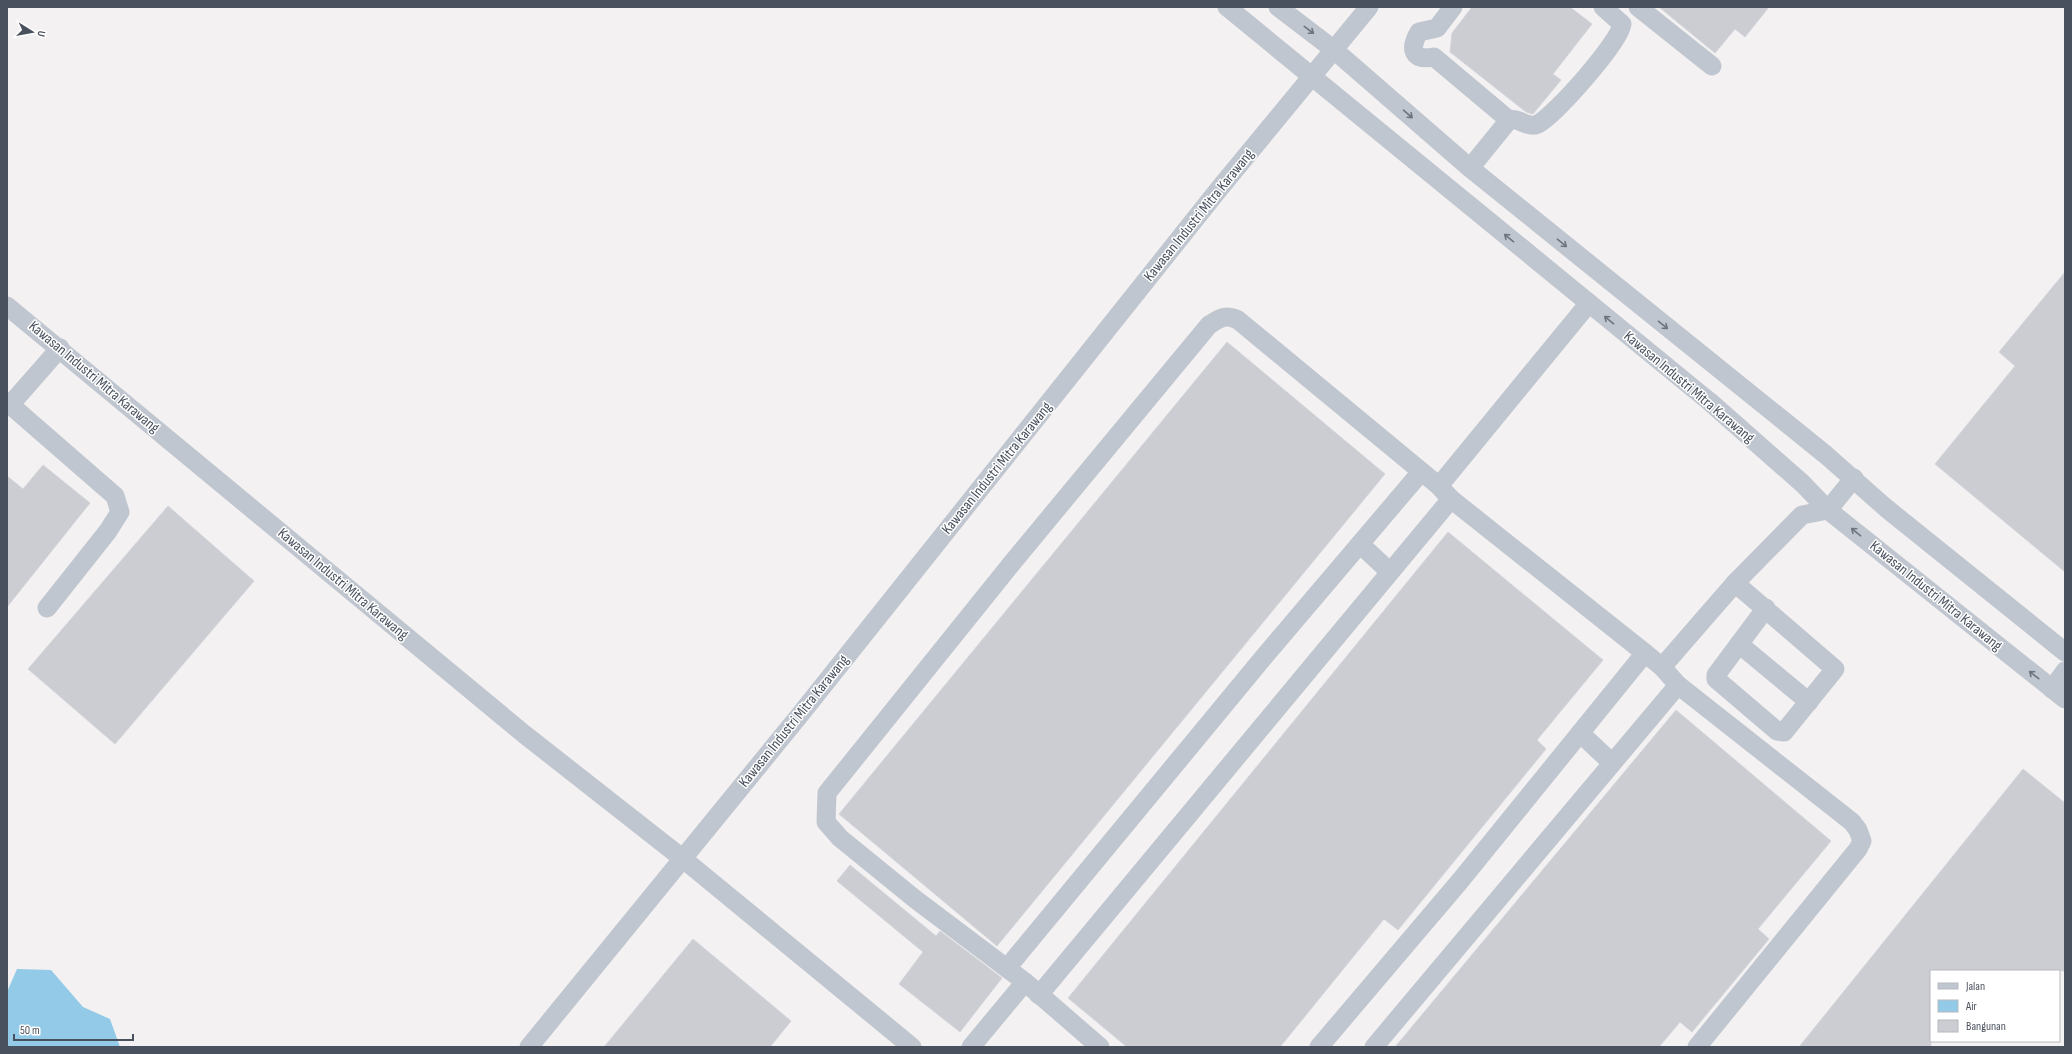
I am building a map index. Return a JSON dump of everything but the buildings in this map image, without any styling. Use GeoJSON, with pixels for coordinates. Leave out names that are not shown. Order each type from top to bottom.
{"type":"FeatureCollection","features":[{"type":"Feature","properties":{"kind":"street","name":"Kawasan Industri Mitra Karawang"},"geometry":{"type":"LineString","coordinates":[[1227,7],[1710,402],[1803,484],[1828,510],[2058,694]]}},
{"type":"Feature","properties":{"kind":"street","name":"Kawasan Industri Mitra Karawang"},"geometry":{"type":"LineString","coordinates":[[1278,7],[1333,49],[1470,168],[1854,478],[1886,508],[2065,652]]}},
{"type":"Feature","properties":{"kind":"street"},"geometry":{"type":"LineString","coordinates":[[1311,77],[1369,7]]}},
{"type":"Feature","properties":{"kind":"street"},"geometry":{"type":"LineString","coordinates":[[1453,7],[1437,28],[1419,32],[1413,41],[1412,47],[1415,54],[1421,58],[1434,57],[1509,120]]}},
{"type":"Feature","properties":{"kind":"street"},"geometry":{"type":"LineString","coordinates":[[1470,168],[1509,120],[1515,119],[1530,125],[1539,124],[1566,98],[1610,48],[1622,24],[1602,7]]}},
{"type":"Feature","properties":{"kind":"street"},"geometry":{"type":"LineString","coordinates":[[1638,7],[1712,66]]}},
{"type":"Feature","properties":{"kind":"street","name":"Kawasan Industri Mitra Karawang"},"geometry":{"type":"LineString","coordinates":[[529,1047],[804,710],[1311,77]]}},
{"type":"Feature","properties":{"kind":"street"},"geometry":{"type":"LineString","coordinates":[[1039,995],[1390,572],[1445,493],[1589,303]]}},
{"type":"Feature","properties":{"kind":"street","name":"Kawasan Industri Mitra Karawang"},"geometry":{"type":"LineString","coordinates":[[7,306],[60,348],[524,734],[682,858],[912,1047]]}},
{"type":"Feature","properties":{"kind":"street"},"geometry":{"type":"LineString","coordinates":[[1100,1047],[1025,982],[915,899],[840,838],[826,822],[827,793],[1012,563],[1209,325],[1222,316],[1230,316],[1238,320],[1445,493],[1662,667],[1678,685],[1852,822],[1858,830],[1862,841],[1858,849],[1697,1047]]}},
{"type":"Feature","properties":{"kind":"street"},"geometry":{"type":"LineString","coordinates":[[47,608],[108,531],[120,512],[115,496],[9,404],[60,348]]}},
{"type":"Feature","properties":{"kind":"street"},"geometry":{"type":"LineString","coordinates":[[1007,968],[1258,664],[1421,472]]}},
{"type":"Feature","properties":{"kind":"street"},"geometry":{"type":"LineString","coordinates":[[1662,667],[1735,583],[1802,515],[1828,510],[1854,478]]}},
{"type":"Feature","properties":{"kind":"street"},"geometry":{"type":"LineString","coordinates":[[1360,544],[1390,572]]}},
{"type":"Feature","properties":{"kind":"street"},"geometry":{"type":"LineString","coordinates":[[1735,583],[1766,608],[1835,669],[1787,731],[1781,733],[1716,679],[1716,675],[1766,608]]}},
{"type":"Feature","properties":{"kind":"street"},"geometry":{"type":"LineString","coordinates":[[1739,644],[1809,702]]}},
{"type":"Feature","properties":{"kind":"street"},"geometry":{"type":"LineString","coordinates":[[1319,1047],[1460,881],[1645,653]]}},
{"type":"Feature","properties":{"kind":"street"},"geometry":{"type":"LineString","coordinates":[[2058,694],[2065,671]]}},
{"type":"Feature","properties":{"kind":"street"},"geometry":{"type":"LineString","coordinates":[[1374,1047],[1678,685]]}},
{"type":"Feature","properties":{"kind":"street"},"geometry":{"type":"LineString","coordinates":[[1580,733],[1612,763]]}},
{"type":"Feature","properties":{"kind":"street"},"geometry":{"type":"LineString","coordinates":[[971,1047],[1025,982]]}},
{"type":"Feature","properties":{"kind":"water"},"geometry":{"type":"Polygon","coordinates":[[[17,969],[51,970],[83,1007],[110,1019],[120,1047],[7,1047],[7,992],[17,969]]]}}]}
